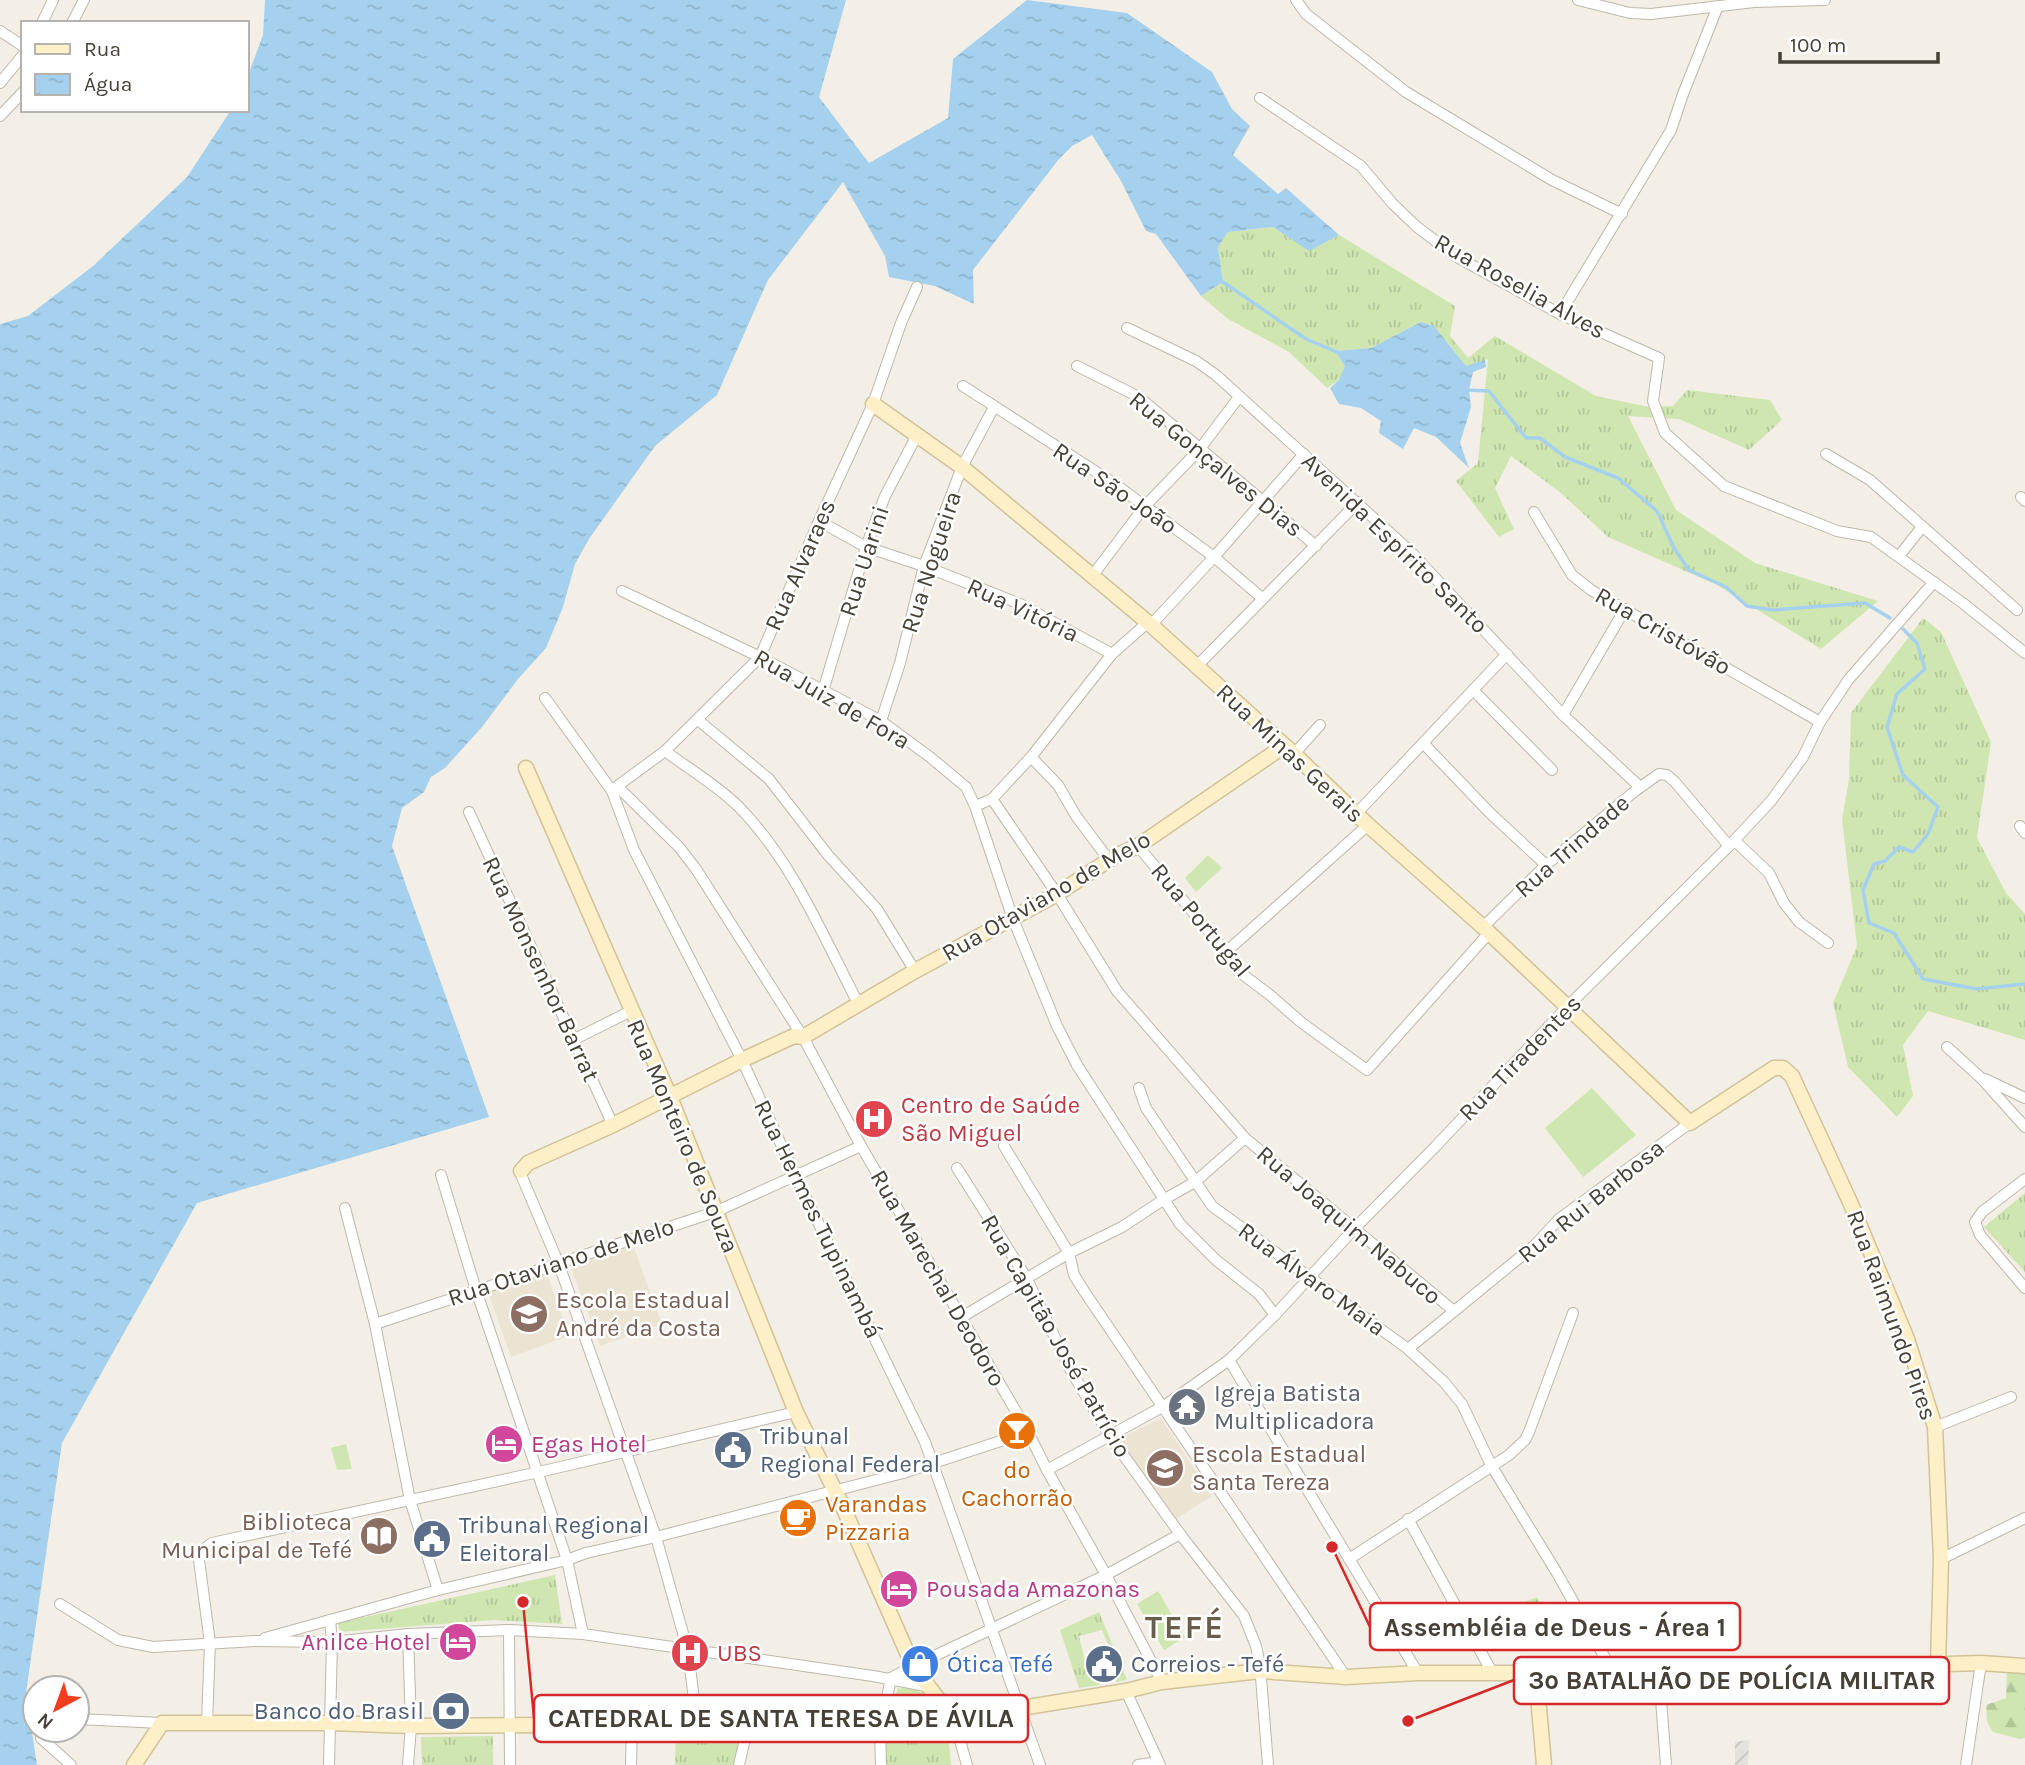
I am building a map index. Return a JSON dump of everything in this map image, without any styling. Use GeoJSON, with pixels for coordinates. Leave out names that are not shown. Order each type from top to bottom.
{"type":"FeatureCollection","features":[{"type":"Feature","properties":{"kind":"street"},"geometry":{"type":"LineString","coordinates":[[43,21],[53,0]]}},
{"type":"Feature","properties":{"kind":"street"},"geometry":{"type":"LineString","coordinates":[[73,21],[84,0]]}},
{"type":"Feature","properties":{"kind":"street"},"geometry":{"type":"LineString","coordinates":[[1296,0],[1306,13],[1406,92],[1552,180],[1622,214]]}},
{"type":"Feature","properties":{"kind":"street"},"geometry":{"type":"LineString","coordinates":[[1578,0],[1630,13],[1682,12],[1754,2],[1825,0]]}},
{"type":"Feature","properties":{"kind":"street"},"geometry":{"type":"LineString","coordinates":[[1560,314],[1671,130],[1718,6]]}},
{"type":"Feature","properties":{"kind":"street"},"geometry":{"type":"LineString","coordinates":[[0,31],[21,45]]}},
{"type":"Feature","properties":{"kind":"street"},"geometry":{"type":"LineString","coordinates":[[0,83],[21,57]]}},
{"type":"Feature","properties":{"kind":"street"},"geometry":{"type":"LineString","coordinates":[[0,116],[21,94]]}},
{"type":"Feature","properties":{"kind":"street","name":"Rua Roselia Alves"},"geometry":{"type":"LineString","coordinates":[[1260,98],[1361,166],[1392,203],[1436,243],[1457,257],[1560,314],[1659,358],[1653,390],[1656,413],[1665,433],[1724,486],[1837,531],[1871,537],[1899,556]]}},
{"type":"Feature","properties":{"kind":"street","name":"Rua Alvaraes"},"geometry":{"type":"LineString","coordinates":[[615,789],[666,751],[760,657],[873,404],[901,323],[917,287]]}},
{"type":"Feature","properties":{"kind":"street","name":"Avenida Espírito Santo"},"geometry":{"type":"LineString","coordinates":[[1127,328],[1205,367],[1358,502],[1411,552],[1563,715],[1640,788]]}},
{"type":"Feature","properties":{"kind":"street","name":"Rua Gonçalves Dias"},"geometry":{"type":"LineString","coordinates":[[1077,366],[1139,397],[1316,546]]}},
{"type":"Feature","properties":{"kind":"street","name":"Rua São João"},"geometry":{"type":"LineString","coordinates":[[963,386],[1115,484],[1214,557],[1262,598]]}},
{"type":"Feature","properties":{"kind":"street"},"geometry":{"type":"LineString","coordinates":[[1093,575],[1144,506],[1199,450],[1239,397]]}},
{"type":"Feature","properties":{"kind":"street","name":"Rua Minas Gerais"},"geometry":{"type":"LineString","coordinates":[[873,404],[961,467],[1093,575],[1486,930],[1690,1123]]}},
{"type":"Feature","properties":{"kind":"street","name":"Rua Nogueira"},"geometry":{"type":"LineString","coordinates":[[881,721],[900,663],[924,566],[961,467],[994,407]]}},
{"type":"Feature","properties":{"kind":"street","name":"Rua Uarini"},"geometry":{"type":"LineString","coordinates":[[823,691],[866,547],[885,496],[916,437]]}},
{"type":"Feature","properties":{"kind":"street"},"geometry":{"type":"LineString","coordinates":[[975,806],[992,799],[1031,757],[1112,654],[1148,624],[1214,557],[1304,454]]}},
{"type":"Feature","properties":{"kind":"street"},"geometry":{"type":"LineString","coordinates":[[1826,454],[1870,480],[2017,610]]}},
{"type":"Feature","properties":{"kind":"street"},"geometry":{"type":"LineString","coordinates":[[1196,666],[1358,502]]}},
{"type":"Feature","properties":{"kind":"street","name":"Rua Cristóvão"},"geometry":{"type":"LineString","coordinates":[[1534,512],[1572,575],[1591,590],[1820,722]]}},
{"type":"Feature","properties":{"kind":"street","name":"Rua Vitória"},"geometry":{"type":"LineString","coordinates":[[819,521],[866,547],[924,566],[1020,604],[1112,654]]}},
{"type":"Feature","properties":{"kind":"street"},"geometry":{"type":"LineString","coordinates":[[1922,527],[1899,556],[2025,653]]}},
{"type":"Feature","properties":{"kind":"street","name":"Rua Tiradentes"},"geometry":{"type":"LineString","coordinates":[[1047,1470],[1164,1406],[1229,1360],[1275,1315],[1568,1006],[1732,844],[1788,779],[1803,757],[1820,722],[1849,679],[1934,582]]}},
{"type":"Feature","properties":{"kind":"street","name":"Rua Juiz de Fora"},"geometry":{"type":"LineString","coordinates":[[622,591],[760,657],[881,721],[966,787],[975,806],[1013,919],[1057,1026],[1077,1065],[1181,1224],[1216,1259],[1259,1294],[1275,1315]]}},
{"type":"Feature","properties":{"kind":"street"},"geometry":{"type":"LineString","coordinates":[[1563,715],[1625,609]]}},
{"type":"Feature","properties":{"kind":"street"},"geometry":{"type":"LineString","coordinates":[[1356,814],[1507,654]]}},
{"type":"Feature","properties":{"kind":"street"},"geometry":{"type":"LineString","coordinates":[[1472,690],[1552,770]]}},
{"type":"Feature","properties":{"kind":"street","name":"Rua Hermes Tupinambá"},"geometry":{"type":"LineString","coordinates":[[545,698],[615,789],[634,849],[742,1060],[925,1442],[1040,1765]]}},
{"type":"Feature","properties":{"kind":"street"},"geometry":{"type":"LineString","coordinates":[[698,720],[769,779],[828,855],[877,909],[915,971]]}},
{"type":"Feature","properties":{"kind":"street"},"geometry":{"type":"LineString","coordinates":[[1289,750],[1320,725]]}},
{"type":"Feature","properties":{"kind":"street"},"geometry":{"type":"LineString","coordinates":[[1423,743],[1490,813],[1546,865]]}},
{"type":"Feature","properties":{"kind":"street","name":"Rua Otaviano de Melo"},"geometry":{"type":"LineString","coordinates":[[521,1171],[528,1163],[613,1125],[742,1060],[794,1036],[803,1037],[915,971],[1056,894],[1289,750]]}},
{"type":"Feature","properties":{"kind":"street"},"geometry":{"type":"LineString","coordinates":[[666,751],[738,806],[770,845],[798,887],[859,1005]]}},
{"type":"Feature","properties":{"kind":"street"},"geometry":{"type":"LineString","coordinates":[[1031,757],[1058,785],[1076,816],[1109,860]]}},
{"type":"Feature","properties":{"kind":"street","name":"Rua Monteiro de Souza"},"geometry":{"type":"LineString","coordinates":[[526,768],[670,1097],[796,1412],[835,1490],[913,1666],[954,1720],[967,1765]]}},
{"type":"Feature","properties":{"kind":"street","name":"Rua Trindade"},"geometry":{"type":"LineString","coordinates":[[1367,1070],[1486,930],[1546,865],[1659,774],[1667,775],[1732,844]]}},
{"type":"Feature","properties":{"kind":"street","name":"Rua Marechal Deodoro"},"geometry":{"type":"LineString","coordinates":[[615,789],[679,847],[696,869],[803,1037],[861,1146],[1028,1432],[1162,1682]]}},
{"type":"Feature","properties":{"kind":"street","name":"Rua Joaquim Nabuco"},"geometry":{"type":"LineString","coordinates":[[992,799],[1117,991],[1245,1138],[1454,1311]]}},
{"type":"Feature","properties":{"kind":"street","name":"Rua Monsenhor Barrat"},"geometry":{"type":"LineString","coordinates":[[469,812],[613,1125]]}},
{"type":"Feature","properties":{"kind":"street"},"geometry":{"type":"LineString","coordinates":[[1226,952],[1368,825]]}},
{"type":"Feature","properties":{"kind":"street"},"geometry":{"type":"LineString","coordinates":[[1732,844],[1769,873],[1784,903],[1799,922],[1828,943]]}},
{"type":"Feature","properties":{"kind":"street","name":"Rua Portugal"},"geometry":{"type":"LineString","coordinates":[[1138,845],[1226,952],[1238,971],[1302,1023],[1367,1070]]}},
{"type":"Feature","properties":{"kind":"street"},"geometry":{"type":"LineString","coordinates":[[575,1039],[631,1011]]}},
{"type":"Feature","properties":{"kind":"street"},"geometry":{"type":"LineString","coordinates":[[1947,1047],[1981,1078],[2025,1127]]}},
{"type":"Feature","properties":{"kind":"street","name":"Rua Rui Barbosa"},"geometry":{"type":"LineString","coordinates":[[1408,1349],[1531,1248],[1559,1219],[1690,1123],[1774,1068],[1783,1068]]}},
{"type":"Feature","properties":{"kind":"street","name":"Rua Raimundo Pires"},"geometry":{"type":"LineString","coordinates":[[1783,1068],[1798,1084],[1850,1202],[1907,1339],[1935,1427],[1941,1559],[1938,1664]]}},
{"type":"Feature","properties":{"kind":"street"},"geometry":{"type":"LineString","coordinates":[[1981,1078],[2025,1098]]}},
{"type":"Feature","properties":{"kind":"street","name":"Rua Álvaro Maia"},"geometry":{"type":"LineString","coordinates":[[1139,1088],[1146,1108],[1212,1206],[1408,1349],[1444,1382],[1462,1404],[1491,1465],[1613,1672]]}},
{"type":"Feature","properties":{"kind":"street"},"geometry":{"type":"LineString","coordinates":[[962,1317],[1069,1253],[1122,1227],[1195,1182],[1245,1138]]}},
{"type":"Feature","properties":{"kind":"street","name":"Rua Otaviano de Melo"},"geometry":{"type":"LineString","coordinates":[[375,1324],[715,1212],[861,1146]]}},
{"type":"Feature","properties":{"kind":"street"},"geometry":{"type":"LineString","coordinates":[[1004,1146],[1069,1253],[1074,1275],[1084,1292],[1346,1677]]}},
{"type":"Feature","properties":{"kind":"street","name":"Rua Capitão José Patrício"},"geometry":{"type":"LineString","coordinates":[[957,1168],[1026,1278],[1070,1369],[1109,1435],[1180,1534],[1244,1616],[1256,1646],[1268,1765]]}},
{"type":"Feature","properties":{"kind":"street"},"geometry":{"type":"LineString","coordinates":[[521,1171],[558,1262],[656,1537],[688,1651],[696,1724]]}},
{"type":"Feature","properties":{"kind":"street"},"geometry":{"type":"LineString","coordinates":[[441,1175],[476,1290],[567,1560],[583,1634]]}},
{"type":"Feature","properties":{"kind":"street"},"geometry":{"type":"LineString","coordinates":[[2025,1179],[1977,1217],[1976,1227],[2025,1289]]}},
{"type":"Feature","properties":{"kind":"street"},"geometry":{"type":"LineString","coordinates":[[345,1208],[375,1324],[410,1500],[438,1590]]}},
{"type":"Feature","properties":{"kind":"street"},"geometry":{"type":"LineString","coordinates":[[1349,1559],[1518,1447],[1529,1432],[1573,1313]]}},
{"type":"Feature","properties":{"kind":"street"},"geometry":{"type":"LineString","coordinates":[[1229,1360],[1418,1673]]}},
{"type":"Feature","properties":{"kind":"street"},"geometry":{"type":"LineString","coordinates":[[1935,1427],[2011,1396]]}},
{"type":"Feature","properties":{"kind":"street"},"geometry":{"type":"LineString","coordinates":[[207,1723],[210,1643],[199,1560],[201,1551],[212,1543],[539,1472],[796,1412]]}},
{"type":"Feature","properties":{"kind":"street"},"geometry":{"type":"LineString","coordinates":[[255,1641],[438,1590],[567,1560],[835,1490],[931,1464],[1028,1432]]}},
{"type":"Feature","properties":{"kind":"street"},"geometry":{"type":"LineString","coordinates":[[1941,1559],[2025,1518]]}},
{"type":"Feature","properties":{"kind":"street"},"geometry":{"type":"LineString","coordinates":[[1408,1519],[1493,1674]]}},
{"type":"Feature","properties":{"kind":"street"},"geometry":{"type":"LineString","coordinates":[[881,1765],[880,1731],[891,1678],[1106,1575],[1180,1534]]}},
{"type":"Feature","properties":{"kind":"street"},"geometry":{"type":"LineString","coordinates":[[60,1604],[118,1640],[153,1647],[255,1641],[332,1642],[408,1634],[509,1630],[583,1634],[891,1678],[926,1686]]}},
{"type":"Feature","properties":{"kind":"street"},"geometry":{"type":"LineString","coordinates":[[329,1765],[332,1642],[330,1620]]}},
{"type":"Feature","properties":{"kind":"street"},"geometry":{"type":"LineString","coordinates":[[509,1630],[510,1765]]}},
{"type":"Feature","properties":{"kind":"street"},"geometry":{"type":"LineString","coordinates":[[408,1634],[411,1726],[408,1765]]}},
{"type":"Feature","properties":{"kind":"street"},"geometry":{"type":"LineString","coordinates":[[1966,1765],[1981,1663]]}},
{"type":"Feature","properties":{"kind":"street"},"geometry":{"type":"LineString","coordinates":[[91,1720],[162,1724],[330,1723],[411,1726],[696,1724],[880,1731],[1126,1691],[1162,1682],[1260,1671],[1346,1677],[1418,1673],[1658,1673],[1981,1663],[2025,1666]]}},
{"type":"Feature","properties":{"kind":"street"},"geometry":{"type":"LineString","coordinates":[[1658,1673],[1666,1765]]}},
{"type":"Feature","properties":{"kind":"street"},"geometry":{"type":"LineString","coordinates":[[1536,1674],[1544,1765]]}},
{"type":"Feature","properties":{"kind":"street"},"geometry":{"type":"LineString","coordinates":[[1126,1691],[1159,1763],[1138,1765]]}},
{"type":"Feature","properties":{"kind":"street"},"geometry":{"type":"LineString","coordinates":[[134,1765],[162,1724]]}},
{"type":"Feature","properties":{"kind":"street"},"geometry":{"type":"LineString","coordinates":[[631,1765],[632,1724]]}},
{"type":"Feature","properties":{"kind":"street"},"geometry":{"type":"LineString","coordinates":[[739,1765],[748,1726]]}},
{"type":"Feature","properties":{"kind":"street"},"geometry":{"type":"LineString","coordinates":[[48,1744],[71,1765]]}},
{"type":"Feature","properties":{"kind":"shaded area"},"geometry":{"type":"Polygon","coordinates":[[[632,1243],[662,1324],[600,1346],[570,1265],[632,1243]]]}},
{"type":"Feature","properties":{"kind":"shaded area","name":"Escola Estadual André da Costa"},"geometry":{"type":"Polygon","coordinates":[[[546,1271],[569,1336],[511,1357],[488,1292],[546,1271]]]}},
{"type":"Feature","properties":{"kind":"shaded area","name":"Escola Estadual Santa Tereza"},"geometry":{"type":"Polygon","coordinates":[[[1161,1418],[1212,1496],[1173,1521],[1117,1440],[1161,1418]]]}},
{"type":"Feature","properties":{"kind":"shaded area"},"geometry":{"type":"Polygon","coordinates":[[[1749,1740],[1748,1765],[1735,1765],[1735,1742],[1749,1740]]]}},
{"type":"Feature","properties":{"kind":"green space"},"geometry":{"type":"Polygon","coordinates":[[[1273,227],[1309,250],[1339,235],[1455,306],[1450,336],[1468,358],[1495,336],[1596,396],[1649,407],[1673,406],[1687,390],[1770,400],[1782,420],[1749,450],[1679,419],[1628,416],[1676,510],[1755,563],[1878,601],[1821,649],[1717,585],[1608,537],[1561,493],[1511,456],[1495,488],[1514,529],[1499,537],[1456,481],[1478,463],[1488,359],[1466,367],[1450,345],[1421,322],[1371,348],[1335,351],[1346,366],[1339,380],[1327,388],[1289,352],[1228,319],[1201,296],[1223,282],[1218,247],[1228,232],[1273,227]]]}},
{"type":"Feature","properties":{"kind":"green space"},"geometry":{"type":"Polygon","coordinates":[[[1923,618],[1941,632],[1991,742],[1977,838],[2006,893],[2025,914],[2025,1040],[1928,1011],[1903,1045],[1913,1096],[1897,1117],[1848,1067],[1833,1003],[1857,946],[1842,819],[1849,780],[1851,713],[1923,618]]]}},
{"type":"Feature","properties":{"kind":"green space"},"geometry":{"type":"Polygon","coordinates":[[[1208,855],[1222,868],[1196,892],[1185,878],[1208,855]]]}},
{"type":"Feature","properties":{"kind":"green space"},"geometry":{"type":"Polygon","coordinates":[[[1592,1088],[1636,1135],[1583,1177],[1545,1128],[1592,1088]]]}},
{"type":"Feature","properties":{"kind":"green space"},"geometry":{"type":"Polygon","coordinates":[[[2025,1193],[2025,1272],[1984,1227],[2025,1193]]]}},
{"type":"Feature","properties":{"kind":"green space"},"geometry":{"type":"Polygon","coordinates":[[[346,1444],[352,1469],[337,1470],[331,1448],[346,1444]]]}},
{"type":"Feature","properties":{"kind":"green space"},"geometry":{"type":"Polygon","coordinates":[[[555,1575],[562,1624],[494,1620],[340,1632],[338,1623],[555,1575]]]}},
{"type":"Feature","properties":{"kind":"green space"},"geometry":{"type":"Polygon","coordinates":[[[1158,1591],[1185,1637],[1164,1650],[1137,1604],[1158,1591]]]}},
{"type":"Feature","properties":{"kind":"green space"},"geometry":{"type":"Polygon","coordinates":[[[1537,1597],[1550,1627],[1539,1630],[1525,1602],[1537,1597]]]}},
{"type":"Feature","properties":{"kind":"green space"},"geometry":{"type":"Polygon","coordinates":[[[1099,1612],[1127,1680],[1116,1682],[1103,1650],[1109,1647],[1102,1630],[1079,1636],[1089,1678],[1095,1678],[1100,1685],[1079,1688],[1060,1630],[1099,1612]]]}},
{"type":"Feature","properties":{"kind":"green space"},"geometry":{"type":"Polygon","coordinates":[[[2007,1667],[2025,1671],[2025,1738],[1993,1732],[1987,1722],[1986,1705],[2006,1698],[2007,1667]]]}},
{"type":"Feature","properties":{"kind":"green space"},"geometry":{"type":"Polygon","coordinates":[[[905,1686],[926,1694],[937,1708],[920,1718],[886,1718],[898,1688],[905,1686]]]}},
{"type":"Feature","properties":{"kind":"green space"},"geometry":{"type":"Polygon","coordinates":[[[676,1732],[743,1733],[735,1765],[675,1765],[676,1732]]]}},
{"type":"Feature","properties":{"kind":"green space"},"geometry":{"type":"Polygon","coordinates":[[[948,1734],[951,1765],[883,1765],[882,1737],[948,1734]]]}},
{"type":"Feature","properties":{"kind":"green space"},"geometry":{"type":"Polygon","coordinates":[[[493,1736],[493,1765],[422,1765],[421,1737],[493,1736]]]}},
{"type":"Feature","properties":{"kind":"water"},"geometry":{"type":"Polygon","coordinates":[[[265,0],[846,0],[819,97],[869,163],[948,118],[953,59],[1027,0],[1127,13],[1212,72],[1232,109],[1250,126],[1233,155],[1278,194],[1286,188],[1339,235],[1309,251],[1273,227],[1228,232],[1218,247],[1223,282],[1201,296],[1156,234],[1146,231],[1121,181],[1092,135],[1072,146],[1059,159],[973,270],[974,304],[935,286],[889,277],[885,256],[843,182],[768,280],[717,395],[655,446],[589,539],[575,564],[563,607],[546,648],[518,679],[482,727],[445,768],[431,777],[424,792],[402,808],[392,846],[489,1117],[197,1203],[62,1443],[29,1674],[21,1674],[21,1744],[34,1744],[37,1765],[0,1765],[0,324],[28,316],[93,266],[187,177],[230,112],[248,112],[248,75],[263,35],[265,0]]]}},
{"type":"Feature","properties":{"kind":"water"},"geometry":{"type":"Polygon","coordinates":[[[1421,322],[1434,326],[1466,366],[1485,360],[1486,367],[1473,372],[1469,390],[1471,407],[1460,443],[1469,468],[1436,437],[1414,428],[1403,449],[1379,433],[1381,421],[1361,408],[1339,404],[1330,388],[1339,380],[1345,366],[1335,351],[1371,348],[1421,322]]]}},
{"type":"Feature","properties":{"kind":"waterway"},"geometry":{"type":"LineString","coordinates":[[1223,282],[1306,339],[1337,352]]}},
{"type":"Feature","properties":{"kind":"waterway"},"geometry":{"type":"LineString","coordinates":[[1467,390],[1489,391],[1526,438],[1540,438],[1565,457],[1618,478],[1657,511],[1674,548],[1689,570],[1726,587],[1747,606],[1773,610],[1865,603],[1890,618]]}},
{"type":"Feature","properties":{"kind":"waterway"},"geometry":{"type":"LineString","coordinates":[[1903,629],[1917,643],[1925,669],[1897,694],[1887,727],[1903,775],[1938,807],[1928,834],[1913,852],[1899,847],[1885,861],[1874,864],[1863,890],[1869,923],[1894,933],[1923,979],[1977,989],[2025,984]]}},
{"type":"Feature","properties":{"kind":"place","name":"Centro de Saúde São Miguel"},"geometry":{"type":"Point","coordinates":[874,1119]}},
{"type":"Feature","properties":{"kind":"place","name":"Escola Estadual André da Costa"},"geometry":{"type":"Point","coordinates":[529,1314]}},
{"type":"Feature","properties":{"kind":"place","name":"Igreja Batista Multiplicadora"},"geometry":{"type":"Point","coordinates":[1187,1407]}},
{"type":"Feature","properties":{"kind":"place","name":"do Cachorrão"},"geometry":{"type":"Point","coordinates":[1017,1431]}},
{"type":"Feature","properties":{"kind":"place","name":"Egas Hotel"},"geometry":{"type":"Point","coordinates":[504,1444]}},
{"type":"Feature","properties":{"kind":"place","name":"Tribunal Regional Federal"},"geometry":{"type":"Point","coordinates":[733,1450]}},
{"type":"Feature","properties":{"kind":"place","name":"Escola Estadual Santa Tereza"},"geometry":{"type":"Point","coordinates":[1165,1468]}},
{"type":"Feature","properties":{"kind":"place","name":"Varandas Pizzaria"},"geometry":{"type":"Point","coordinates":[798,1518]}},
{"type":"Feature","properties":{"kind":"place","name":"Biblioteca Municipal de Tefé"},"geometry":{"type":"Point","coordinates":[379,1536]}},
{"type":"Feature","properties":{"kind":"place","name":"Tribunal Regional Eleitoral"},"geometry":{"type":"Point","coordinates":[432,1539]}},
{"type":"Feature","properties":{"kind":"place","name":"Assembléia de Deus - Área 1"},"geometry":{"type":"Point","coordinates":[1332,1547]}},
{"type":"Feature","properties":{"kind":"place","name":"Pousada Amazonas"},"geometry":{"type":"Point","coordinates":[899,1589]}},
{"type":"Feature","properties":{"kind":"place","name":"CATEDRAL DE SANTA TERESA DE ÁVILA"},"geometry":{"type":"Point","coordinates":[523,1602]}},
{"type":"Feature","properties":{"kind":"place","name":"Anilce Hotel"},"geometry":{"type":"Point","coordinates":[458,1642]}},
{"type":"Feature","properties":{"kind":"place","name":"UBS"},"geometry":{"type":"Point","coordinates":[690,1653]}},
{"type":"Feature","properties":{"kind":"place","name":"Ótica Tefé"},"geometry":{"type":"Point","coordinates":[920,1664]}},
{"type":"Feature","properties":{"kind":"place","name":"Correios - Tefé"},"geometry":{"type":"Point","coordinates":[1104,1664]}},
{"type":"Feature","properties":{"kind":"place","name":"Banco do Brasil"},"geometry":{"type":"Point","coordinates":[451,1711]}},
{"type":"Feature","properties":{"kind":"place","name":"3º BATALHÃO DE POLÍCIA MILITAR"},"geometry":{"type":"Point","coordinates":[1408,1721]}},
{"type":"Feature","properties":{"kind":"district","name":"TEFÉ"},"geometry":{"type":"Point","coordinates":[1185,1627]}}]}
